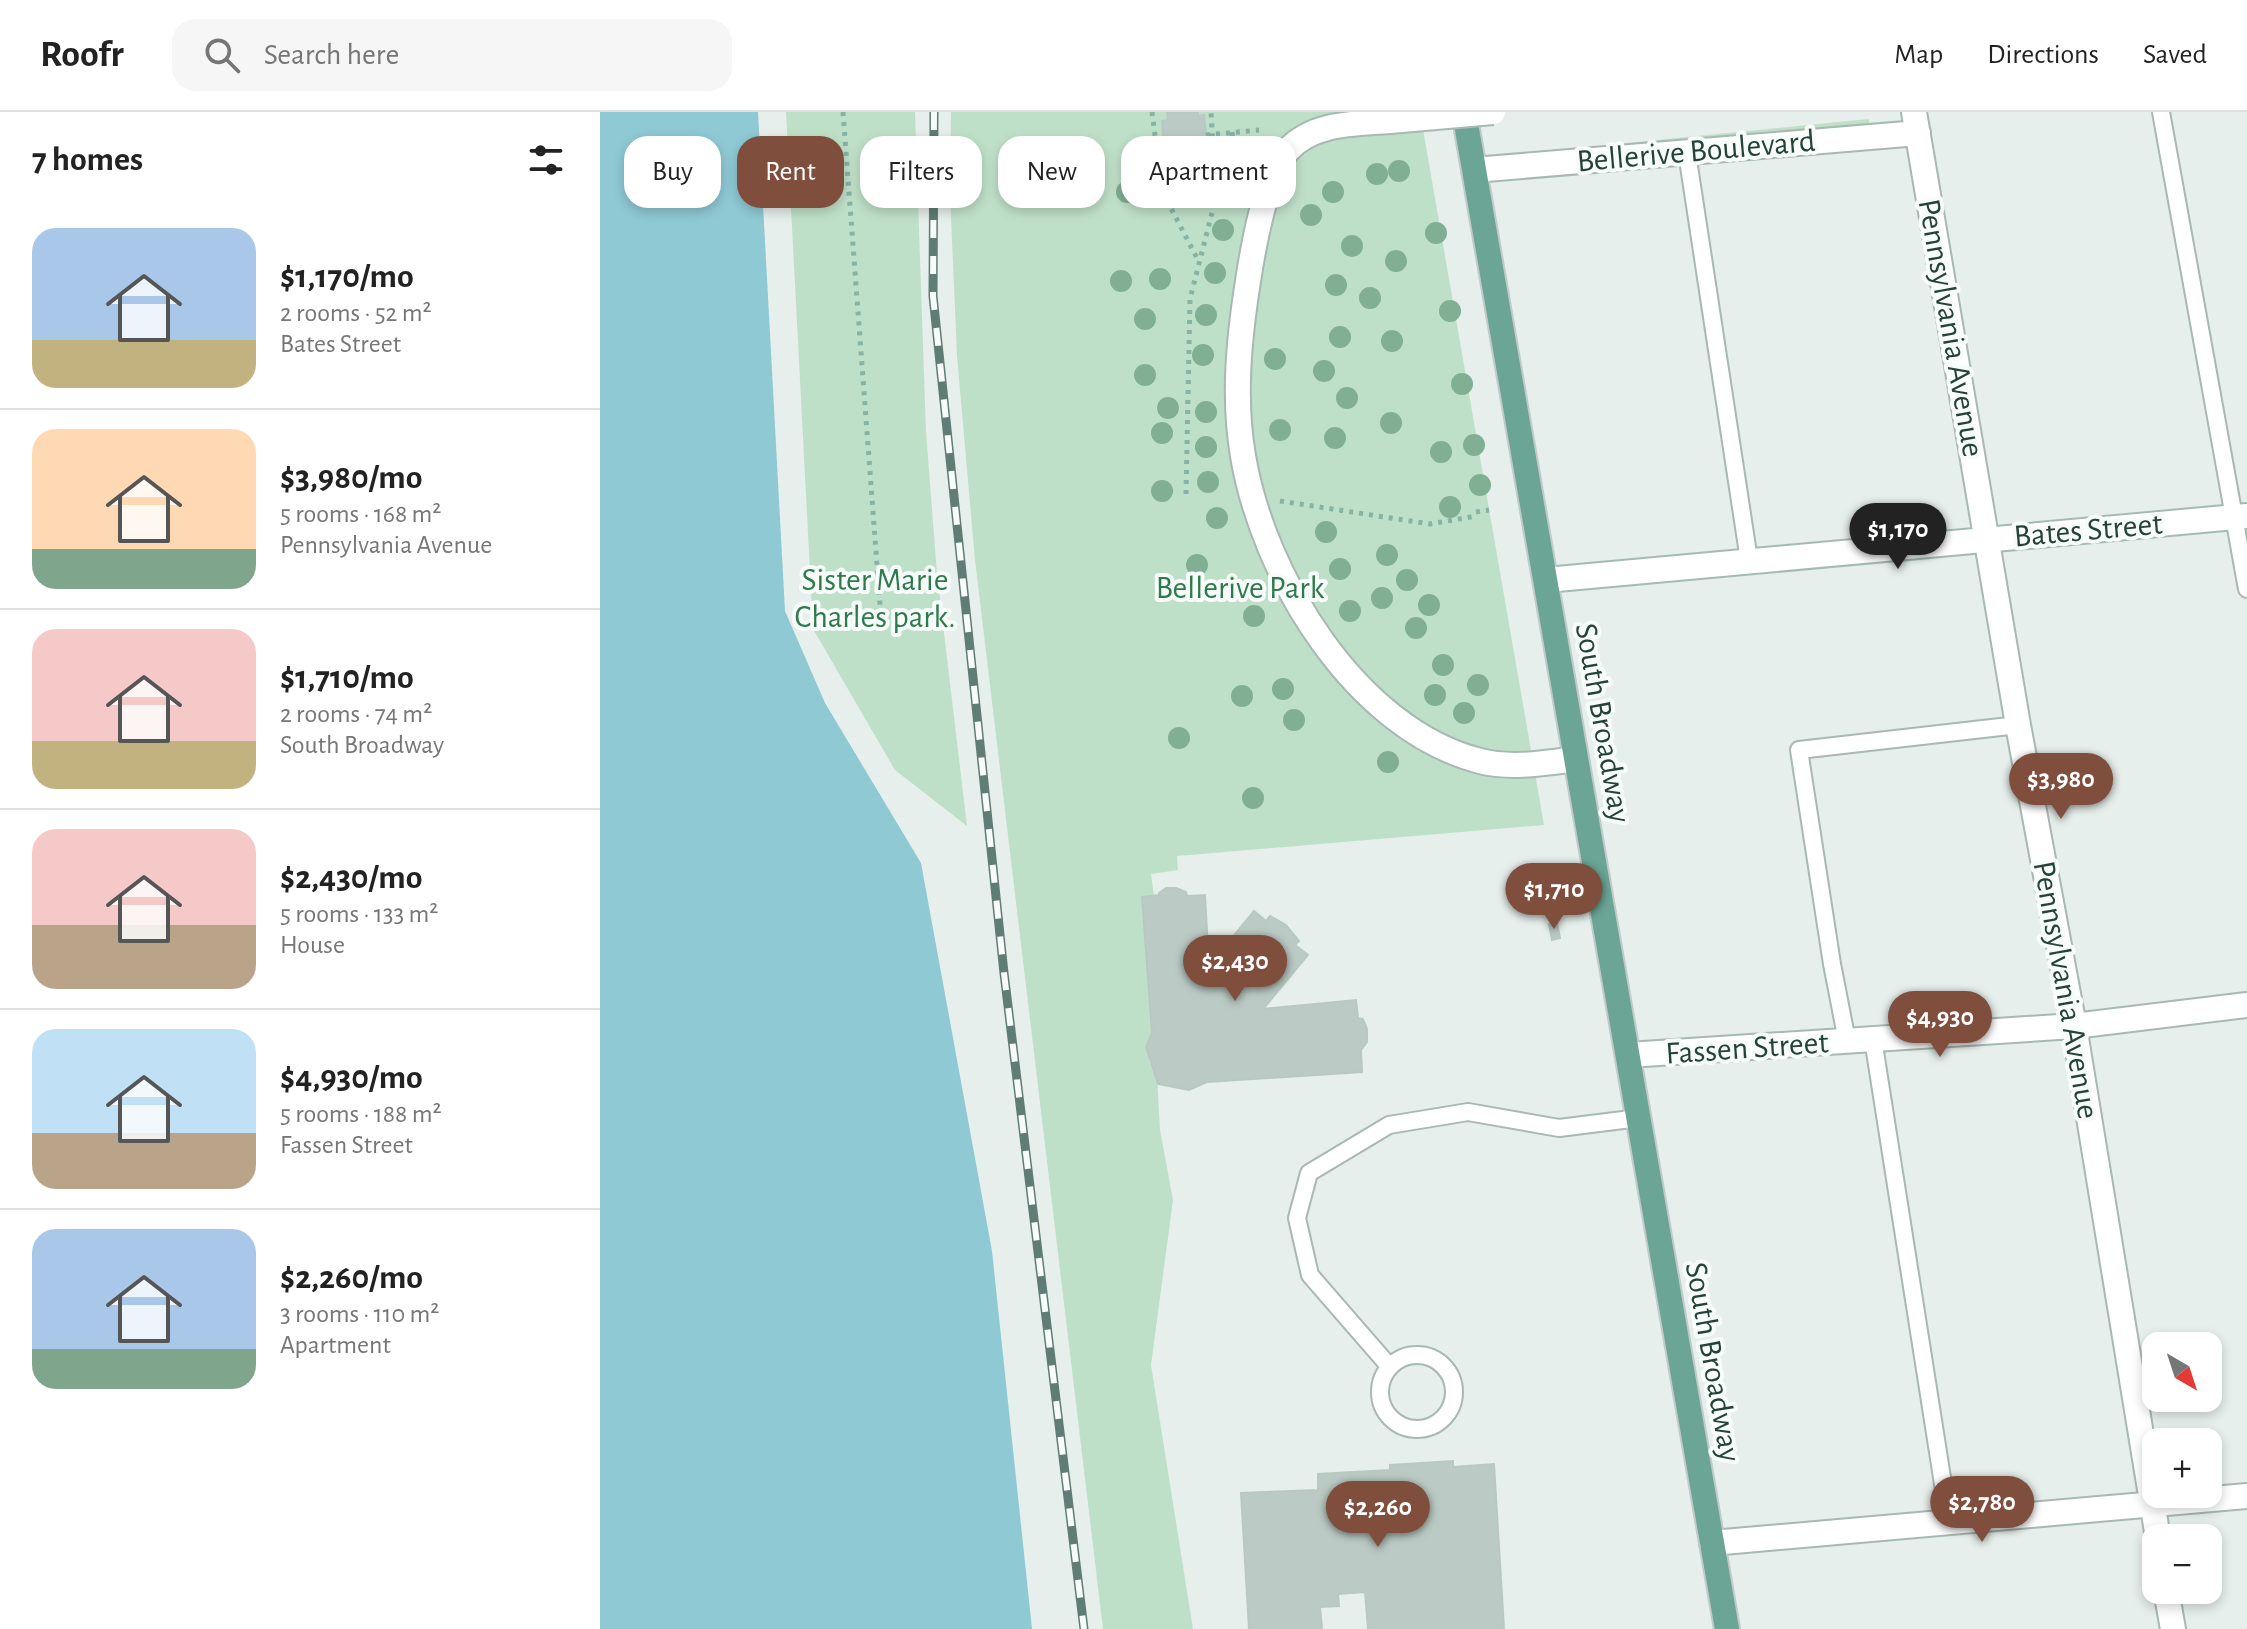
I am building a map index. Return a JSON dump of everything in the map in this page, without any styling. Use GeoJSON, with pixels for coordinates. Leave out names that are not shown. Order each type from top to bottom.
{"type":"FeatureCollection","features":[{"type":"Feature","properties":{"kind":"main road","name":"South Broadway"},"geometry":{"type":"LineString","coordinates":[[1464,112],[1727,1629]]}},
{"type":"Feature","properties":{"kind":"street"},"geometry":{"type":"LineString","coordinates":[[1493,112],[1327,127],[1309,134],[1286,152],[1273,176],[1251,259],[1238,365],[1242,453],[1270,552],[1295,601],[1323,643],[1381,705],[1440,746],[1481,761],[1521,764],[1576,759]]}},
{"type":"Feature","properties":{"kind":"street","name":"Bellerive Boulevard"},"geometry":{"type":"LineString","coordinates":[[1474,170],[1687,153],[1916,122]]}},
{"type":"Feature","properties":{"kind":"street","name":"Pennsylvania Avenue"},"geometry":{"type":"LineString","coordinates":[[1916,122],[2018,725],[2074,1026],[2142,1444]]}},
{"type":"Feature","properties":{"kind":"street","name":"Bates Street"},"geometry":{"type":"LineString","coordinates":[[1546,580],[2241,516]]}},
{"type":"Feature","properties":{"kind":"street","name":"Fassen Street"},"geometry":{"type":"LineString","coordinates":[[1628,1055],[2074,1026],[2247,1005]]}},
{"type":"Feature","properties":{"kind":"street"},"geometry":{"type":"LineString","coordinates":[[2222,1498],[2247,1496]]}},
{"type":"Feature","properties":{"kind":"street"},"geometry":{"type":"LineString","coordinates":[[1712,1543],[2142,1506]]}},
{"type":"Feature","properties":{"kind":"street"},"geometry":{"type":"LineString","coordinates":[[2169,1604],[2173,1629]]}},
{"type":"Feature","properties":{"kind":"lane"},"geometry":{"type":"LineString","coordinates":[[2161,112],[2241,516],[2247,589]]}},
{"type":"Feature","properties":{"kind":"lane"},"geometry":{"type":"LineString","coordinates":[[1687,153],[1749,560]]}},
{"type":"Feature","properties":{"kind":"lane"},"geometry":{"type":"LineString","coordinates":[[1847,1041],[1799,750],[2018,725]]}},
{"type":"Feature","properties":{"kind":"lane"},"geometry":{"type":"LineString","coordinates":[[1873,1039],[1949,1522]]}},
{"type":"Feature","properties":{"kind":"lane"},"geometry":{"type":"LineString","coordinates":[[1389,1366],[1310,1275],[1297,1218],[1309,1173],[1389,1125],[1468,1112],[1559,1128],[1639,1118]]}},
{"type":"Feature","properties":{"kind":"lane"},"geometry":{"type":"LineString","coordinates":[[1411,1355],[1424,1355],[1445,1367],[1452,1378],[1454,1391],[1453,1403],[1447,1414],[1427,1428],[1403,1427],[1393,1421],[1385,1411],[1380,1388],[1389,1366],[1411,1355]]}},
{"type":"Feature","properties":{"kind":"path"},"geometry":{"type":"LineString","coordinates":[[843,112],[880,605]]}},
{"type":"Feature","properties":{"kind":"path"},"geometry":{"type":"LineString","coordinates":[[1152,112],[1155,136]]}},
{"type":"Feature","properties":{"kind":"path"},"geometry":{"type":"LineString","coordinates":[[1186,494],[1192,287],[1216,197],[1211,112]]}},
{"type":"Feature","properties":{"kind":"path"},"geometry":{"type":"LineString","coordinates":[[1210,135],[1259,130]]}},
{"type":"Feature","properties":{"kind":"path"},"geometry":{"type":"LineString","coordinates":[[1232,132],[1232,136]]}},
{"type":"Feature","properties":{"kind":"path"},"geometry":{"type":"LineString","coordinates":[[1171,208],[1198,261]]}},
{"type":"Feature","properties":{"kind":"path"},"geometry":{"type":"LineString","coordinates":[[1252,497],[1430,524],[1489,510]]}},
{"type":"Feature","properties":{"kind":"green space","name":"Sister Marie Charles park."},"geometry":{"type":"Polygon","coordinates":[[[786,112],[915,112],[916,136],[860,136],[860,208],[918,208],[926,432],[937,574],[967,826],[895,770],[813,629],[791,208],[844,208],[844,136],[787,136],[786,112]]]}},
{"type":"Feature","properties":{"kind":"green space","name":"Bellerive Park"},"geometry":{"type":"Polygon","coordinates":[[[951,112],[1420,112],[1544,825],[1177,856],[1178,870],[1151,874],[1154,896],[1142,897],[1152,1033],[1148,1055],[1157,1077],[1160,1130],[1173,1200],[1151,1365],[1193,1629],[1103,1629],[975,560],[957,356],[951,208],[982,208],[982,136],[951,136],[951,112]]]}},
{"type":"Feature","properties":{"kind":"green space"},"geometry":{"type":"Polygon","coordinates":[[[1869,119],[1869,125],[1547,155],[1547,151],[1869,119]]]}},
{"type":"Feature","properties":{"kind":"water"},"geometry":{"type":"Polygon","coordinates":[[[600,112],[758,112],[759,136],[737,136],[737,208],[763,208],[785,611],[825,703],[921,863],[992,1251],[1032,1629],[600,1629],[600,112]]]}},
{"type":"Feature","properties":{"kind":"building"},"geometry":{"type":"Polygon","coordinates":[[[1167,112],[1198,112],[1198,116],[1204,115],[1206,136],[1163,136],[1162,121],[1168,120],[1167,112]]]}},
{"type":"Feature","properties":{"kind":"building"},"geometry":{"type":"Polygon","coordinates":[[[1166,888],[1176,888],[1186,892],[1187,896],[1205,895],[1209,966],[1254,911],[1266,921],[1270,916],[1286,925],[1299,941],[1295,945],[1308,955],[1263,1009],[1356,1000],[1358,1018],[1363,1019],[1367,1029],[1367,1042],[1361,1050],[1362,1072],[1207,1082],[1189,1090],[1158,1084],[1146,1047],[1152,1033],[1142,897],[1159,895],[1166,888]]]}},
{"type":"Feature","properties":{"kind":"building"},"geometry":{"type":"Polygon","coordinates":[[[1557,923],[1560,938],[1552,940],[1549,924],[1557,923]]]}},
{"type":"Feature","properties":{"kind":"building"},"geometry":{"type":"Polygon","coordinates":[[[1453,1461],[1453,1467],[1494,1464],[1504,1629],[1368,1629],[1365,1592],[1338,1594],[1339,1606],[1320,1607],[1322,1629],[1249,1629],[1241,1493],[1318,1490],[1318,1474],[1390,1470],[1390,1465],[1453,1461]]]}},
{"type":"Feature","properties":{"kind":"railway"},"geometry":{"type":"LineString","coordinates":[[934,112],[933,296],[1004,973],[1084,1629]]}}]}
